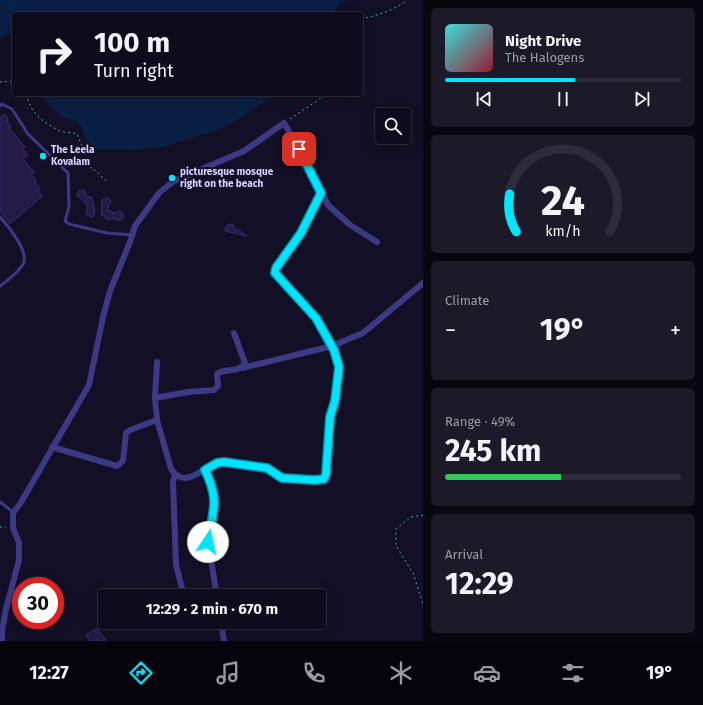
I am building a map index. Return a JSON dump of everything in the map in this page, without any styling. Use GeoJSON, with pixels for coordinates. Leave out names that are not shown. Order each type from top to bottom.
{"type":"FeatureCollection","features":[{"type":"Feature","properties":{"kind":"street"},"geometry":{"type":"LineString","coordinates":[[2,641],[2,631],[6,609],[19,560],[19,543],[13,528],[13,512],[20,504],[89,385],[110,291],[135,226],[159,193],[174,181],[244,152],[284,123],[328,205],[336,214],[350,225],[377,242]]}},
{"type":"Feature","properties":{"kind":"street"},"geometry":{"type":"LineString","coordinates":[[157,362],[155,398],[157,420],[171,469],[177,476],[189,478],[217,463],[224,462],[267,468],[282,478],[315,480],[324,479],[326,474],[330,417],[335,401],[339,367],[332,346],[316,318],[275,273],[276,268],[301,233],[321,193]]}},
{"type":"Feature","properties":{"kind":"street"},"geometry":{"type":"LineString","coordinates":[[155,398],[188,392],[214,390],[218,386],[216,377],[218,372],[237,370],[332,346],[363,333],[423,283]]}},
{"type":"Feature","properties":{"kind":"street"},"geometry":{"type":"LineString","coordinates":[[234,333],[245,363],[242,368]]}},
{"type":"Feature","properties":{"kind":"street"},"geometry":{"type":"LineString","coordinates":[[52,447],[117,466],[123,462],[126,433],[130,430],[157,420]]}},
{"type":"Feature","properties":{"kind":"street"},"geometry":{"type":"LineString","coordinates":[[205,470],[212,484],[215,499],[208,542],[216,589]]}},
{"type":"Feature","properties":{"kind":"street"},"geometry":{"type":"LineString","coordinates":[[177,476],[173,482],[176,565],[182,589]]}},
{"type":"Feature","properties":{"kind":"street"},"geometry":{"type":"LineString","coordinates":[[222,629],[224,641]]}},
{"type":"Feature","properties":{"kind":"lane"},"geometry":{"type":"LineString","coordinates":[[0,106],[2,104],[12,109],[28,134],[68,173],[69,207],[65,221],[69,224],[107,234],[132,235]]}},
{"type":"Feature","properties":{"kind":"lane"},"geometry":{"type":"LineString","coordinates":[[0,217],[8,226],[25,254],[24,264],[0,286]]}},
{"type":"Feature","properties":{"kind":"lane"},"geometry":{"type":"LineString","coordinates":[[0,502],[13,512]]}},
{"type":"Feature","properties":{"kind":"path"},"geometry":{"type":"LineString","coordinates":[[363,19],[380,15],[395,9],[407,0]]}},
{"type":"Feature","properties":{"kind":"path"},"geometry":{"type":"LineString","coordinates":[[0,82],[12,81]]}},
{"type":"Feature","properties":{"kind":"path"},"geometry":{"type":"LineString","coordinates":[[27,96],[33,111],[41,118],[60,131],[77,134],[85,153],[84,160],[91,162],[90,165],[92,170],[95,170],[106,181]]}},
{"type":"Feature","properties":{"kind":"path"},"geometry":{"type":"LineString","coordinates":[[284,123],[324,96]]}},
{"type":"Feature","properties":{"kind":"path"},"geometry":{"type":"LineString","coordinates":[[423,515],[411,517],[396,529],[396,546],[414,574],[423,604]]}},
{"type":"Feature","properties":{"kind":"path"},"geometry":{"type":"LineString","coordinates":[[0,526],[13,528]]}},
{"type":"Feature","properties":{"kind":"water"},"geometry":{"type":"Polygon","coordinates":[[[0,0],[353,0],[342,1],[334,12],[12,12],[12,33],[0,38],[0,0]]]}},
{"type":"Feature","properties":{"kind":"water"},"geometry":{"type":"Polygon","coordinates":[[[40,96],[273,96],[236,121],[220,129],[163,147],[137,150],[90,149],[82,128],[77,122],[61,116],[40,96]]]}},
{"type":"Feature","properties":{"kind":"building"},"geometry":{"type":"Polygon","coordinates":[[[5,114],[8,119],[7,121],[11,126],[9,128],[25,147],[22,148],[28,155],[23,159],[34,172],[31,174],[36,180],[34,181],[40,188],[38,190],[42,196],[10,224],[0,212],[0,118],[5,114]]]}},
{"type":"Feature","properties":{"kind":"building"},"geometry":{"type":"Polygon","coordinates":[[[80,190],[85,191],[86,196],[91,197],[93,201],[95,214],[91,217],[86,214],[88,207],[83,200],[77,196],[77,193],[80,190]]]}},
{"type":"Feature","properties":{"kind":"building"},"geometry":{"type":"Polygon","coordinates":[[[107,197],[111,201],[107,209],[114,213],[120,211],[122,212],[124,217],[122,220],[117,220],[114,218],[109,220],[106,219],[104,215],[101,215],[102,200],[107,197]]]}},
{"type":"Feature","properties":{"kind":"building"},"geometry":{"type":"Polygon","coordinates":[[[230,224],[233,225],[235,229],[247,236],[225,231],[226,226],[230,224]]]}},
{"type":"Feature","properties":{"kind":"building"},"geometry":{"type":"Polygon","coordinates":[[[97,628],[107,641],[90,641],[86,635],[97,628]]]}},
{"type":"Feature","properties":{"kind":"place","name":"The Leela Kovalam"},"geometry":{"type":"Point","coordinates":[43,156]}},
{"type":"Feature","properties":{"kind":"place","name":"picturesque mosque right on the beach"},"geometry":{"type":"Point","coordinates":[172,178]}},
{"type":"Feature","properties":{"kind":"route"},"geometry":{"type":"LineString","coordinates":[[208,542],[214,513],[215,499],[212,484],[205,470],[210,466],[224,462],[267,468],[282,478],[315,480],[324,479],[326,474],[330,417],[335,401],[339,367],[334,350],[316,318],[275,273],[276,268],[301,233],[321,193],[299,149]]}}]}
